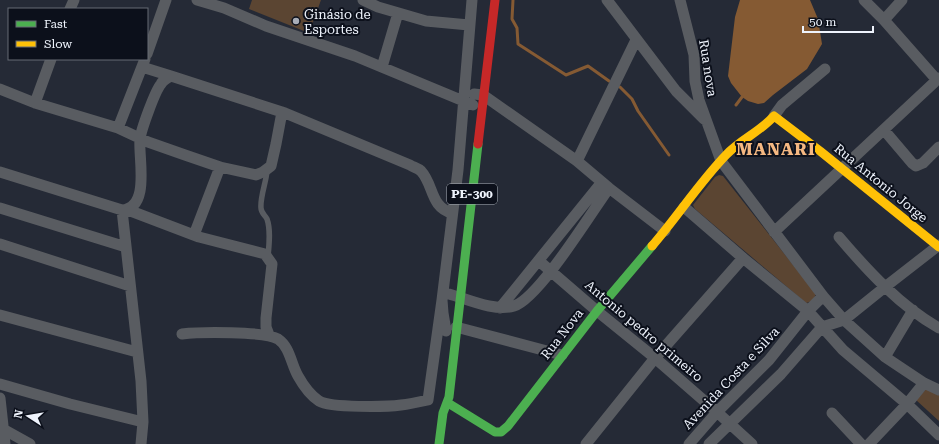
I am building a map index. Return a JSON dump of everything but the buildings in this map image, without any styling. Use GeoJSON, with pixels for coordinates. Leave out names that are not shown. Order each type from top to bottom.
{"type":"FeatureCollection","features":[{"type":"Feature","properties":{"kind":"main road","name":"PE-300"},"geometry":{"type":"LineString","coordinates":[[439,444],[443,413],[448,402],[456,327],[450,297],[474,96],[495,0]]}},
{"type":"Feature","properties":{"kind":"main road","name":"PE-300"},"geometry":{"type":"LineString","coordinates":[[450,297],[474,96]]}},
{"type":"Feature","properties":{"kind":"main road"},"geometry":{"type":"LineString","coordinates":[[684,207],[700,185],[738,143],[765,126],[774,116]]}},
{"type":"Feature","properties":{"kind":"main road","name":"Rua Antonio Jorge"},"geometry":{"type":"LineString","coordinates":[[774,116],[939,246]]}},
{"type":"Feature","properties":{"kind":"main road","name":"Rua Nova"},"geometry":{"type":"LineString","coordinates":[[448,402],[495,432],[501,432],[508,426],[597,311],[684,207]]}},
{"type":"Feature","properties":{"kind":"main road"},"geometry":{"type":"LineString","coordinates":[[444,355],[446,331]]}},
{"type":"Feature","properties":{"kind":"main road","name":"PE-300"},"geometry":{"type":"LineString","coordinates":[[441,386],[440,402],[443,413]]}},
{"type":"Feature","properties":{"kind":"street"},"geometry":{"type":"LineString","coordinates":[[148,51],[166,0]]}},
{"type":"Feature","properties":{"kind":"street"},"geometry":{"type":"LineString","coordinates":[[197,0],[227,4],[266,26],[355,56],[382,67],[474,96],[577,161],[665,231]]}},
{"type":"Feature","properties":{"kind":"street"},"geometry":{"type":"LineString","coordinates":[[363,0],[379,4],[398,13],[426,21],[470,25]]}},
{"type":"Feature","properties":{"kind":"street"},"geometry":{"type":"LineString","coordinates":[[182,334],[224,333],[269,335],[278,339],[285,345],[297,374],[309,391],[320,401],[334,406],[399,406],[428,400],[450,297],[452,213],[458,170],[474,96],[470,25],[472,0]]}},
{"type":"Feature","properties":{"kind":"street"},"geometry":{"type":"LineString","coordinates":[[607,0],[676,91],[706,120]]}},
{"type":"Feature","properties":{"kind":"street","name":"Rua nova"},"geometry":{"type":"LineString","coordinates":[[680,0],[694,55],[695,80],[698,100],[721,161],[774,232],[844,320],[885,358],[924,383],[938,388]]}},
{"type":"Feature","properties":{"kind":"street"},"geometry":{"type":"LineString","coordinates":[[774,232],[938,79],[864,0]]}},
{"type":"Feature","properties":{"kind":"street"},"geometry":{"type":"LineString","coordinates":[[884,20],[902,0]]}},
{"type":"Feature","properties":{"kind":"street"},"geometry":{"type":"LineString","coordinates":[[382,67],[398,13]]}},
{"type":"Feature","properties":{"kind":"street"},"geometry":{"type":"LineString","coordinates":[[577,161],[636,40]]}},
{"type":"Feature","properties":{"kind":"street"},"geometry":{"type":"LineString","coordinates":[[34,102],[51,60]]}},
{"type":"Feature","properties":{"kind":"street"},"geometry":{"type":"LineString","coordinates":[[118,128],[144,63],[171,76],[282,112],[420,170],[438,204],[445,211],[452,213]]}},
{"type":"Feature","properties":{"kind":"street"},"geometry":{"type":"LineString","coordinates":[[774,116],[782,105],[826,69]]}},
{"type":"Feature","properties":{"kind":"street"},"geometry":{"type":"LineString","coordinates":[[125,210],[135,203],[140,196],[140,138],[155,94],[161,83],[171,76]]}},
{"type":"Feature","properties":{"kind":"street"},"geometry":{"type":"LineString","coordinates":[[0,89],[34,102],[118,128],[140,138],[220,167],[256,175],[271,166],[282,112]]}},
{"type":"Feature","properties":{"kind":"street"},"geometry":{"type":"LineString","coordinates":[[884,130],[916,166],[923,162],[939,147]]}},
{"type":"Feature","properties":{"kind":"street"},"geometry":{"type":"LineString","coordinates":[[194,235],[220,167]]}},
{"type":"Feature","properties":{"kind":"street"},"geometry":{"type":"LineString","coordinates":[[0,172],[125,210],[194,235],[265,254],[272,264],[266,318],[266,327],[269,335]]}},
{"type":"Feature","properties":{"kind":"street"},"geometry":{"type":"LineString","coordinates":[[500,308],[606,185]]}},
{"type":"Feature","properties":{"kind":"street"},"geometry":{"type":"LineString","coordinates":[[450,297],[500,308],[514,306],[527,297],[551,270],[606,185]]}},
{"type":"Feature","properties":{"kind":"street"},"geometry":{"type":"LineString","coordinates":[[684,207],[808,311],[843,350],[907,404],[939,434]]}},
{"type":"Feature","properties":{"kind":"street"},"geometry":{"type":"LineString","coordinates":[[0,208],[126,247]]}},
{"type":"Feature","properties":{"kind":"street"},"geometry":{"type":"LineString","coordinates":[[125,210],[126,247],[141,381],[143,422],[141,444]]}},
{"type":"Feature","properties":{"kind":"street"},"geometry":{"type":"LineString","coordinates":[[839,237],[859,261],[885,287],[913,310],[939,328]]}},
{"type":"Feature","properties":{"kind":"street"},"geometry":{"type":"LineString","coordinates":[[0,244],[130,286]]}},
{"type":"Feature","properties":{"kind":"street"},"geometry":{"type":"LineString","coordinates":[[709,444],[781,374],[822,327],[844,320],[939,246]]}},
{"type":"Feature","properties":{"kind":"street"},"geometry":{"type":"LineString","coordinates":[[586,444],[655,358],[743,258]]}},
{"type":"Feature","properties":{"kind":"street","name":"Antonio pedro primeiro"},"geometry":{"type":"LineString","coordinates":[[539,261],[655,358],[752,444]]}},
{"type":"Feature","properties":{"kind":"street","name":"Avenida Costa e Silva"},"geometry":{"type":"LineString","coordinates":[[689,444],[717,412],[769,360],[808,311],[824,296]]}},
{"type":"Feature","properties":{"kind":"street"},"geometry":{"type":"LineString","coordinates":[[446,331],[443,314],[450,297]]}},
{"type":"Feature","properties":{"kind":"street"},"geometry":{"type":"LineString","coordinates":[[885,358],[913,310]]}},
{"type":"Feature","properties":{"kind":"street"},"geometry":{"type":"LineString","coordinates":[[0,315],[137,352]]}},
{"type":"Feature","properties":{"kind":"street"},"geometry":{"type":"LineString","coordinates":[[456,327],[562,356]]}},
{"type":"Feature","properties":{"kind":"street"},"geometry":{"type":"LineString","coordinates":[[769,360],[781,374]]}},
{"type":"Feature","properties":{"kind":"street"},"geometry":{"type":"LineString","coordinates":[[869,444],[907,404],[924,383]]}},
{"type":"Feature","properties":{"kind":"street"},"geometry":{"type":"LineString","coordinates":[[0,384],[70,404],[143,422]]}},
{"type":"Feature","properties":{"kind":"street"},"geometry":{"type":"LineString","coordinates":[[0,398],[5,444]]}},
{"type":"Feature","properties":{"kind":"street"},"geometry":{"type":"LineString","coordinates":[[832,413],[861,444]]}},
{"type":"Feature","properties":{"kind":"street"},"geometry":{"type":"LineString","coordinates":[[3,429],[30,444]]}},
{"type":"Feature","properties":{"kind":"lane"},"geometry":{"type":"LineString","coordinates":[[267,169],[261,202],[261,211],[267,218],[269,228],[268,257]]}},
{"type":"Feature","properties":{"kind":"shaded area","name":"Ginásio de Esportes"},"geometry":{"type":"Polygon","coordinates":[[[252,0],[321,0],[309,33],[249,9],[252,0]]]}},
{"type":"Feature","properties":{"kind":"shaded area"},"geometry":{"type":"Polygon","coordinates":[[[740,0],[810,0],[818,19],[822,44],[807,69],[764,103],[758,104],[748,101],[742,97],[731,83],[728,76],[735,17],[740,0]]]}},
{"type":"Feature","properties":{"kind":"shaded area"},"geometry":{"type":"Polygon","coordinates":[[[719,175],[723,176],[816,294],[811,301],[806,303],[695,209],[693,205],[715,177],[719,175]]]}},
{"type":"Feature","properties":{"kind":"shaded area"},"geometry":{"type":"Polygon","coordinates":[[[927,388],[939,394],[939,421],[916,400],[927,388]]]}},
{"type":"Feature","properties":{"kind":"waterway"},"geometry":{"type":"LineString","coordinates":[[513,0],[512,19],[517,28],[518,44],[566,75],[588,66],[609,81]]}},
{"type":"Feature","properties":{"kind":"waterway"},"geometry":{"type":"LineString","coordinates":[[620,87],[632,99],[638,111],[669,155]]}},
{"type":"Feature","properties":{"kind":"waterway"},"geometry":{"type":"LineString","coordinates":[[736,105],[742,97]]}},
{"type":"Feature","properties":{"kind":"traffic: fast"},"geometry":{"type":"LineString","coordinates":[[439,444],[443,413],[449,397],[478,144]]}},
{"type":"Feature","properties":{"kind":"traffic: fast"},"geometry":{"type":"LineString","coordinates":[[448,403],[495,432],[501,432],[508,426],[597,311],[652,246]]}},
{"type":"Feature","properties":{"kind":"traffic: slow"},"geometry":{"type":"LineString","coordinates":[[652,246],[726,155],[738,144],[763,127],[774,116],[939,247]]}},
{"type":"Feature","properties":{"kind":"traffic: jam"},"geometry":{"type":"LineString","coordinates":[[478,144],[495,0]]}},
{"type":"Feature","properties":{"kind":"place","name":"Ginásio de Esportes"},"geometry":{"type":"Point","coordinates":[296,21]}},
{"type":"Feature","properties":{"kind":"district","name":"MANARI"},"geometry":{"type":"Point","coordinates":[776,149]}}]}
